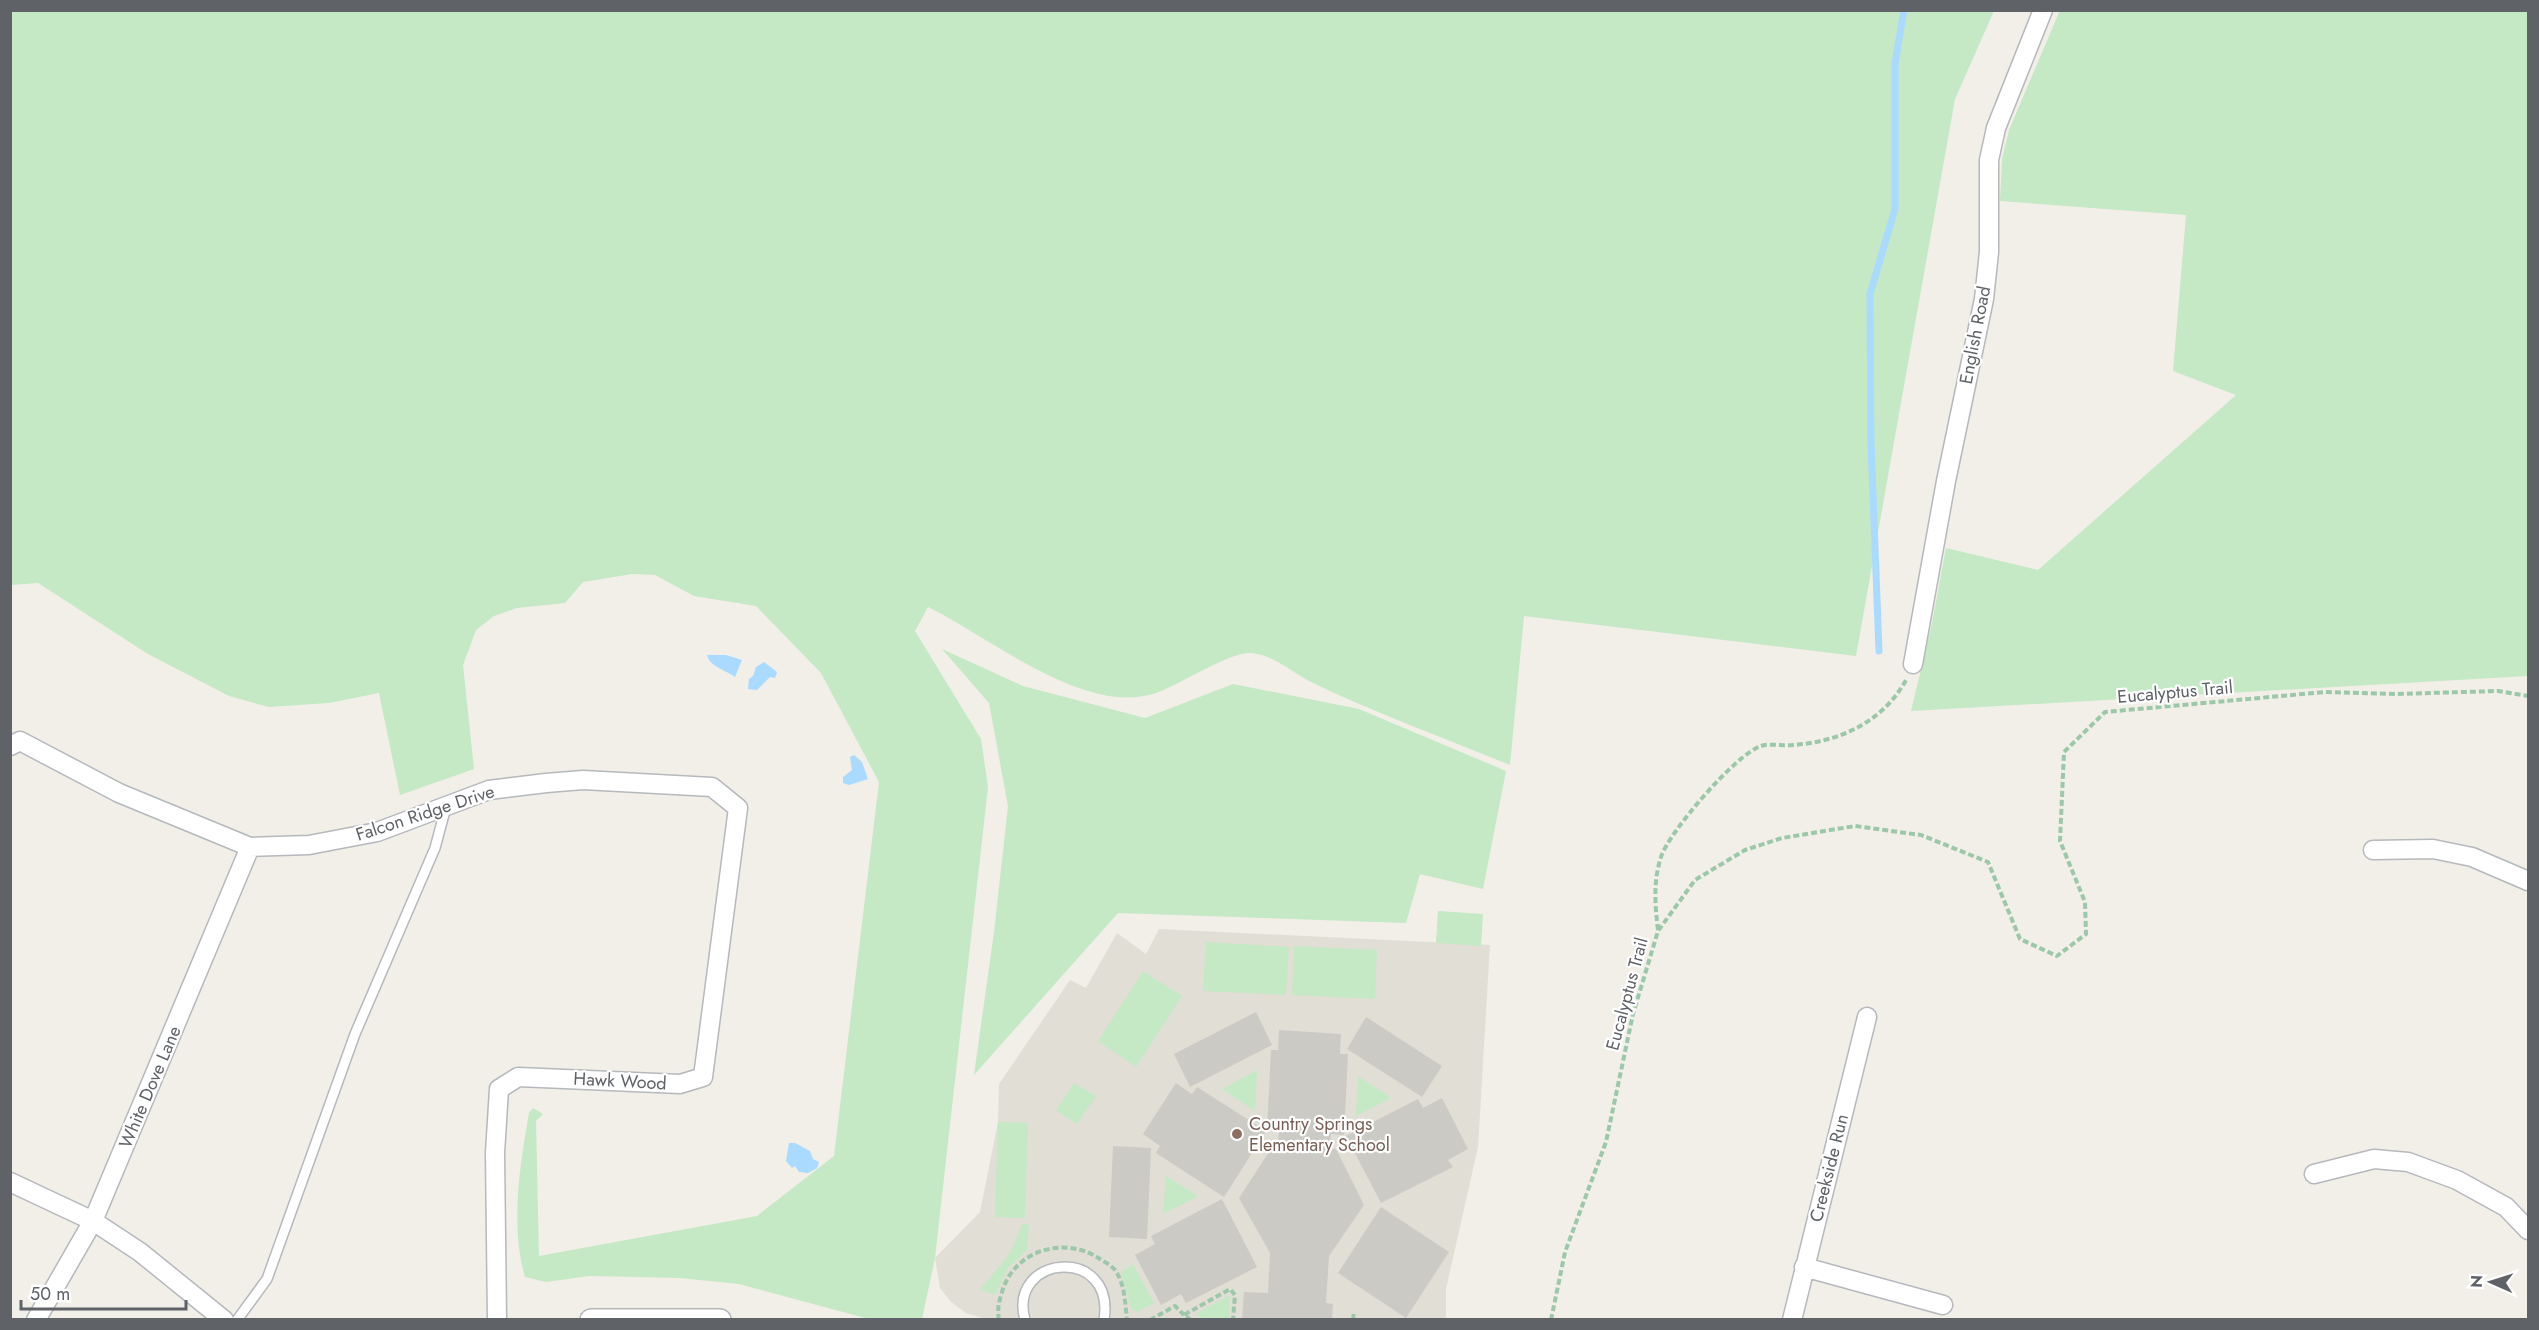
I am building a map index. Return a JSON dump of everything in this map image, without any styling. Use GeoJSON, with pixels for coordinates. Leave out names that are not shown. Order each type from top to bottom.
{"type":"FeatureCollection","features":[{"type":"Feature","properties":{"kind":"street","name":"English Road"},"geometry":{"type":"LineString","coordinates":[[1913,664],[1946,481],[1984,299],[1989,252],[1989,160],[1996,128],[2043,10]]}},
{"type":"Feature","properties":{"kind":"street","name":"Falcon Ridge Drive"},"geometry":{"type":"LineString","coordinates":[[15,743],[119,793],[250,847],[309,845],[377,832],[446,805],[510,786],[583,780],[712,787],[738,808]]}},
{"type":"Feature","properties":{"kind":"street","name":"Hawk Wood"},"geometry":{"type":"LineString","coordinates":[[497,1320],[495,1153],[499,1089],[519,1077],[680,1084],[703,1077],[738,808]]}},
{"type":"Feature","properties":{"kind":"street","name":"White Dove Lane"},"geometry":{"type":"LineString","coordinates":[[36,1320],[93,1221],[250,847]]}},
{"type":"Feature","properties":{"kind":"street"},"geometry":{"type":"LineString","coordinates":[[2373,850],[2433,849],[2472,857],[2529,881]]}},
{"type":"Feature","properties":{"kind":"street","name":"Creekside Run"},"geometry":{"type":"LineString","coordinates":[[1792,1320],[1867,1017]]}},
{"type":"Feature","properties":{"kind":"street"},"geometry":{"type":"LineString","coordinates":[[2314,1174],[2374,1159],[2408,1162],[2457,1179],[2506,1207],[2529,1230]]}},
{"type":"Feature","properties":{"kind":"street"},"geometry":{"type":"LineString","coordinates":[[10,1182],[93,1221],[140,1252],[224,1320]]}},
{"type":"Feature","properties":{"kind":"street"},"geometry":{"type":"LineString","coordinates":[[1804,1267],[1943,1305]]}},
{"type":"Feature","properties":{"kind":"street"},"geometry":{"type":"LineString","coordinates":[[591,1320],[720,1320]]}},
{"type":"Feature","properties":{"kind":"lane"},"geometry":{"type":"LineString","coordinates":[[237,1320],[267,1279],[355,1034],[435,848],[446,805]]}},
{"type":"Feature","properties":{"kind":"lane"},"geometry":{"type":"LineString","coordinates":[[1025,1320],[1023,1298],[1029,1285],[1038,1274],[1062,1266],[1082,1270],[1098,1283],[1104,1295],[1104,1320]]}},
{"type":"Feature","properties":{"kind":"path"},"geometry":{"type":"LineString","coordinates":[[1658,930],[1653,894],[1661,855],[1702,798],[1737,762],[1761,746],[1829,741],[1855,730],[1893,701],[1913,664]]}},
{"type":"Feature","properties":{"kind":"path","name":"Eucalyptus Trail"},"geometry":{"type":"LineString","coordinates":[[1551,1320],[1565,1252],[1606,1142],[1633,1014],[1658,930],[1695,880],[1745,850],[1782,838],[1855,826],[1921,835],[1988,862],[2020,939],[2057,956],[2085,934],[2085,902],[2060,842],[2064,752],[2104,712],[2325,692],[2395,694],[2498,691],[2529,696]]}},
{"type":"Feature","properties":{"kind":"path"},"geometry":{"type":"LineString","coordinates":[[1184,1315],[1230,1289],[1235,1295],[1233,1320]]}},
{"type":"Feature","properties":{"kind":"path"},"geometry":{"type":"LineString","coordinates":[[1150,1320],[1175,1306],[1191,1320]]}},
{"type":"Feature","properties":{"kind":"path"},"geometry":{"type":"LineString","coordinates":[[1353,1320],[1354,1312]]}},
{"type":"Feature","properties":{"kind":"shaded area","name":"Country Springs Elementary School"},"geometry":{"type":"Polygon","coordinates":[[[1159,929],[1490,945],[1478,1147],[1446,1289],[1446,1319],[986,1319],[966,1313],[951,1302],[940,1288],[935,1258],[980,1212],[998,1122],[999,1084],[1070,980],[1086,988],[1117,933],[1146,954],[1159,929]]]}},
{"type":"Feature","properties":{"kind":"green space"},"geometry":{"type":"Polygon","coordinates":[[[11,10],[1994,11],[1955,99],[1856,656],[1524,616],[1510,765],[1337,694],[1261,655],[1252,653],[1231,657],[1156,693],[1128,697],[1099,694],[1069,684],[1039,670],[928,607],[915,631],[981,739],[988,787],[935,1258],[922,1319],[869,1319],[739,1284],[680,1278],[589,1276],[546,1282],[525,1277],[520,1257],[518,1195],[522,1153],[529,1113],[533,1108],[543,1114],[536,1121],[539,1256],[757,1216],[834,1156],[879,782],[821,673],[756,606],[694,596],[655,575],[632,574],[583,582],[565,603],[517,608],[494,616],[476,630],[463,665],[474,769],[400,795],[379,693],[329,703],[269,707],[229,696],[148,654],[38,583],[11,585],[11,10]]]}},
{"type":"Feature","properties":{"kind":"green space"},"geometry":{"type":"Polygon","coordinates":[[[2060,10],[2528,11],[2528,676],[1911,711],[1932,623],[1946,548],[2038,570],[2236,395],[2173,371],[2186,215],[2000,201],[2002,159],[2009,130],[2060,10]]]}},
{"type":"Feature","properties":{"kind":"green space"},"geometry":{"type":"Polygon","coordinates":[[[942,649],[1023,686],[1145,718],[1233,684],[1359,709],[1506,771],[1483,889],[1420,874],[1406,923],[1118,913],[974,1075],[994,932],[1008,806],[989,703],[942,649]]]}},
{"type":"Feature","properties":{"kind":"green space"},"geometry":{"type":"Polygon","coordinates":[[[1438,911],[1483,914],[1481,946],[1436,943],[1438,911]]]}},
{"type":"Feature","properties":{"kind":"green space"},"geometry":{"type":"Polygon","coordinates":[[[1206,942],[1289,947],[1286,995],[1203,991],[1206,942]]]}},
{"type":"Feature","properties":{"kind":"green space"},"geometry":{"type":"Polygon","coordinates":[[[1294,946],[1377,950],[1375,999],[1292,995],[1294,946]]]}},
{"type":"Feature","properties":{"kind":"green space"},"geometry":{"type":"Polygon","coordinates":[[[1143,971],[1182,996],[1136,1067],[1098,1041],[1143,971]]]}},
{"type":"Feature","properties":{"kind":"green space"},"geometry":{"type":"Polygon","coordinates":[[[1257,1070],[1255,1111],[1222,1089],[1257,1070]]]}},
{"type":"Feature","properties":{"kind":"green space"},"geometry":{"type":"Polygon","coordinates":[[[1358,1076],[1391,1098],[1356,1116],[1358,1076]]]}},
{"type":"Feature","properties":{"kind":"green space"},"geometry":{"type":"Polygon","coordinates":[[[1074,1083],[1096,1096],[1077,1124],[1056,1110],[1074,1083]]]}},
{"type":"Feature","properties":{"kind":"green space"},"geometry":{"type":"Polygon","coordinates":[[[998,1122],[1028,1123],[1025,1218],[995,1217],[998,1122]]]}},
{"type":"Feature","properties":{"kind":"green space"},"geometry":{"type":"Polygon","coordinates":[[[1166,1176],[1198,1196],[1163,1214],[1166,1176]]]}},
{"type":"Feature","properties":{"kind":"green space"},"geometry":{"type":"Polygon","coordinates":[[[1022,1224],[1029,1224],[1027,1250],[1008,1268],[995,1295],[980,1290],[1011,1252],[1022,1224]]]}},
{"type":"Feature","properties":{"kind":"green space"},"geometry":{"type":"Polygon","coordinates":[[[1133,1264],[1154,1303],[1137,1312],[1131,1309],[1121,1272],[1133,1264]]]}},
{"type":"Feature","properties":{"kind":"green space"},"geometry":{"type":"Polygon","coordinates":[[[1230,1295],[1229,1319],[1203,1319],[1195,1314],[1230,1295]]]}},
{"type":"Feature","properties":{"kind":"water"},"geometry":{"type":"Polygon","coordinates":[[[707,655],[726,655],[742,660],[735,677],[711,663],[707,655]]]}},
{"type":"Feature","properties":{"kind":"water"},"geometry":{"type":"Polygon","coordinates":[[[764,662],[777,672],[775,678],[770,677],[757,690],[748,689],[749,679],[753,676],[756,667],[764,662]]]}},
{"type":"Feature","properties":{"kind":"water"},"geometry":{"type":"Polygon","coordinates":[[[854,755],[862,762],[868,779],[849,785],[843,783],[843,777],[852,770],[850,757],[854,755]]]}},
{"type":"Feature","properties":{"kind":"water"},"geometry":{"type":"Polygon","coordinates":[[[789,1143],[795,1143],[810,1151],[813,1159],[819,1162],[817,1168],[808,1173],[799,1172],[795,1166],[792,1168],[786,1161],[789,1143]]]}},
{"type":"Feature","properties":{"kind":"building"},"geometry":{"type":"Polygon","coordinates":[[[1256,1012],[1272,1045],[1190,1087],[1174,1054],[1256,1012]]]}},
{"type":"Feature","properties":{"kind":"building"},"geometry":{"type":"Polygon","coordinates":[[[1366,1017],[1442,1066],[1422,1097],[1347,1049],[1366,1017]]]}},
{"type":"Feature","properties":{"kind":"building"},"geometry":{"type":"Polygon","coordinates":[[[1279,1030],[1341,1034],[1340,1054],[1348,1054],[1344,1135],[1331,1134],[1330,1149],[1336,1149],[1364,1205],[1329,1256],[1326,1303],[1333,1304],[1332,1320],[1242,1320],[1244,1292],[1268,1293],[1270,1253],[1239,1198],[1273,1146],[1278,1147],[1279,1131],[1267,1130],[1271,1050],[1278,1050],[1279,1030]]]}},
{"type":"Feature","properties":{"kind":"building"},"geometry":{"type":"Polygon","coordinates":[[[1176,1083],[1192,1094],[1197,1087],[1266,1131],[1224,1197],[1156,1153],[1160,1146],[1143,1134],[1176,1083]]]}},
{"type":"Feature","properties":{"kind":"building"},"geometry":{"type":"Polygon","coordinates":[[[1442,1098],[1468,1149],[1448,1160],[1453,1167],[1381,1203],[1346,1136],[1418,1099],[1423,1108],[1442,1098]]]}},
{"type":"Feature","properties":{"kind":"building"},"geometry":{"type":"Polygon","coordinates":[[[1113,1146],[1151,1148],[1147,1239],[1109,1237],[1113,1146]]]}},
{"type":"Feature","properties":{"kind":"building"},"geometry":{"type":"Polygon","coordinates":[[[1222,1199],[1257,1267],[1186,1303],[1181,1294],[1161,1305],[1135,1255],[1155,1244],[1151,1236],[1222,1199]]]}},
{"type":"Feature","properties":{"kind":"building"},"geometry":{"type":"Polygon","coordinates":[[[1381,1207],[1449,1252],[1406,1318],[1338,1273],[1381,1207]]]}},
{"type":"Feature","properties":{"kind":"waterway"},"geometry":{"type":"LineString","coordinates":[[1879,651],[1871,443],[1870,294],[1895,209],[1895,63],[1904,10]]}},
{"type":"Feature","properties":{"kind":"place","name":"Country Springs Elementary School"},"geometry":{"type":"Point","coordinates":[1237,1134]}}]}
